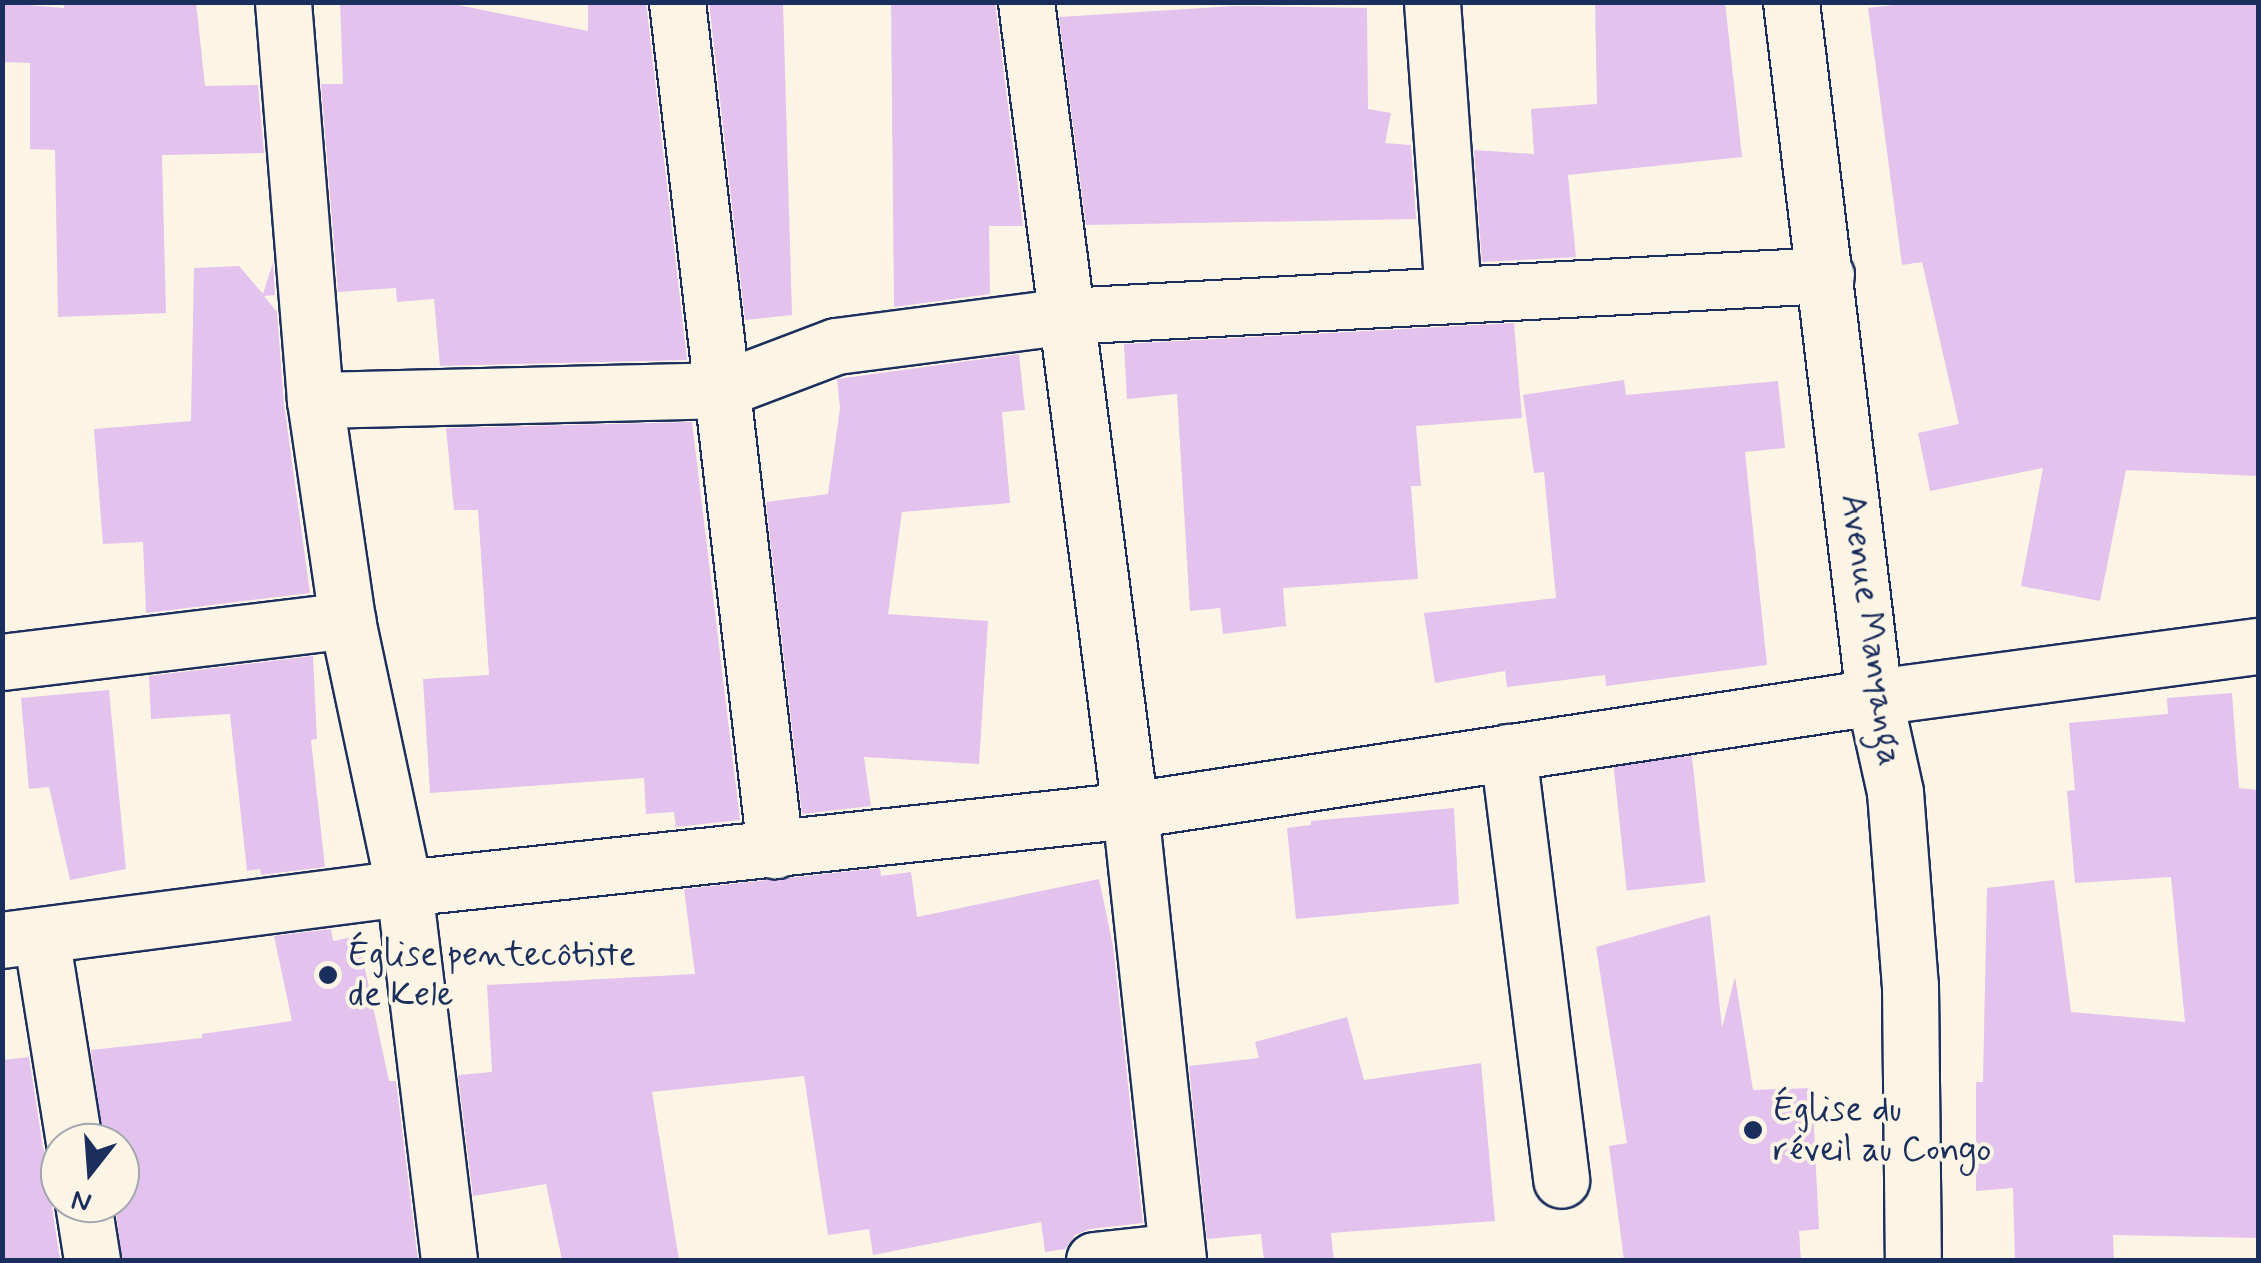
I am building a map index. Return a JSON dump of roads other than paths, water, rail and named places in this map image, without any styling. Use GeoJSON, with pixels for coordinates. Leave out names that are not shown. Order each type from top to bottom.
{"type":"FeatureCollection","features":[{"type":"Feature","properties":{"kind":"street"},"geometry":{"type":"LineString","coordinates":[[283,2],[315,400],[347,620],[404,888],[449,1260]]}},
{"type":"Feature","properties":{"kind":"street"},"geometry":{"type":"LineString","coordinates":[[676,2],[776,850]]}},
{"type":"Feature","properties":{"kind":"street"},"geometry":{"type":"LineString","coordinates":[[1026,2],[1130,810],[1177,1256],[1094,1260]]}},
{"type":"Feature","properties":{"kind":"street"},"geometry":{"type":"LineString","coordinates":[[1432,2],[1453,294]]}},
{"type":"Feature","properties":{"kind":"street","name":"Avenue Manyanga"},"geometry":{"type":"LineString","coordinates":[[1791,2],[1874,697],[1894,792],[1910,985],[1913,1260]]}},
{"type":"Feature","properties":{"kind":"street"},"geometry":{"type":"LineString","coordinates":[[315,400],[720,390],[836,346],[1066,316],[1826,275]]}},
{"type":"Feature","properties":{"kind":"street"},"geometry":{"type":"LineString","coordinates":[[2,662],[347,620]]}},
{"type":"Feature","properties":{"kind":"street"},"geometry":{"type":"LineString","coordinates":[[69,1123],[22,938],[404,888],[1130,810],[1874,697],[2258,646]]}},
{"type":"Feature","properties":{"kind":"street"},"geometry":{"type":"LineString","coordinates":[[1508,752],[1561,1180]]}},
{"type":"Feature","properties":{"kind":"street"},"geometry":{"type":"LineString","coordinates":[[86,1223],[92,1260]]}},
{"type":"Feature","properties":{"kind":"place","name":"Église pentecôtiste de Kele"},"geometry":{"type":"Point","coordinates":[328,975]}},
{"type":"Feature","properties":{"kind":"place","name":"Église du réveil au Congo"},"geometry":{"type":"Point","coordinates":[1753,1130]}}]}
